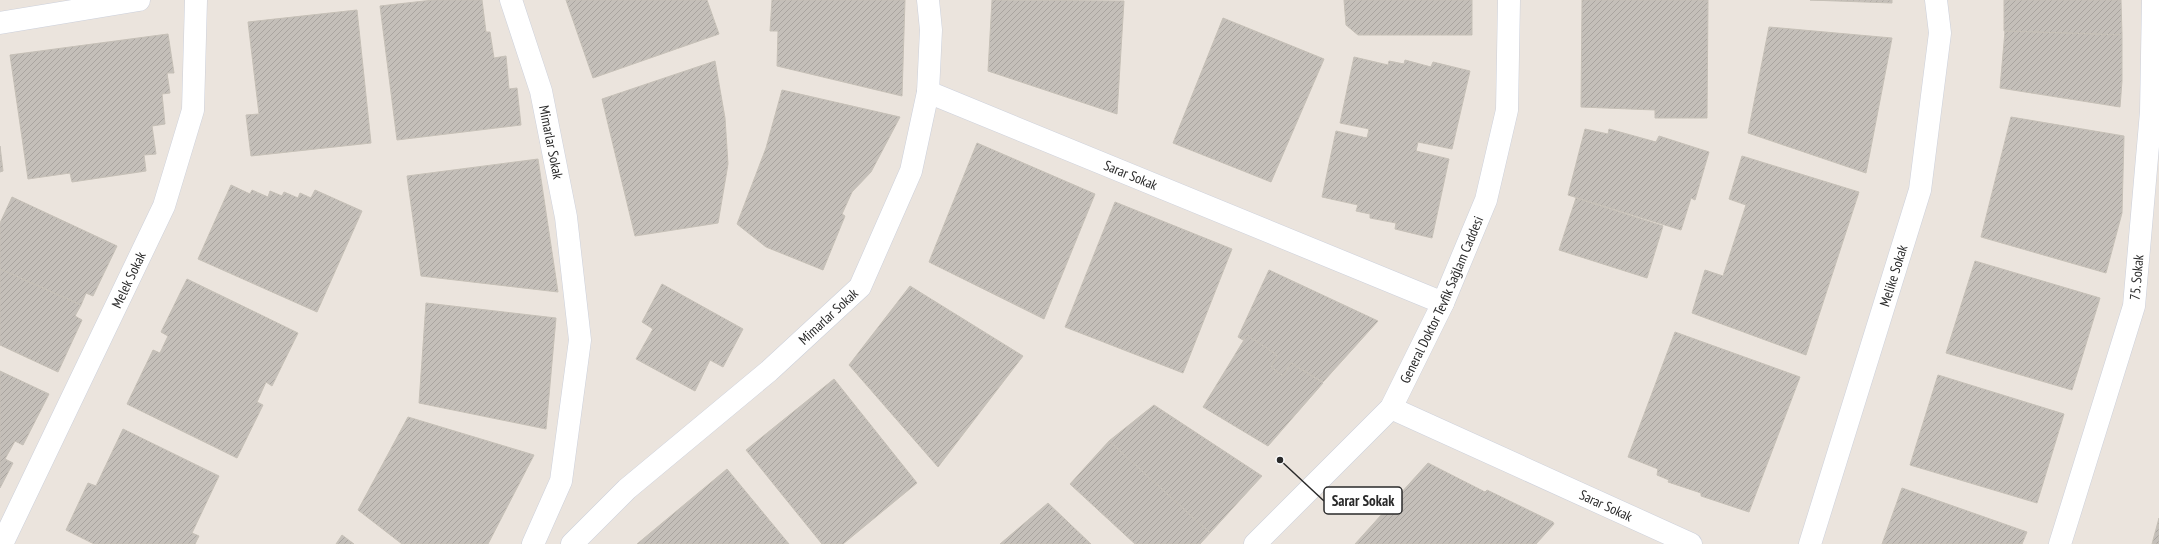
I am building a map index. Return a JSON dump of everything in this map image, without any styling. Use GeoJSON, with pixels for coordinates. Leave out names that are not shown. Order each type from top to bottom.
{"type":"FeatureCollection","features":[{"type":"Feature","properties":{"kind":"street"},"geometry":{"type":"LineString","coordinates":[[0,23],[139,0]]}},
{"type":"Feature","properties":{"kind":"street","name":"Melek Sokak"},"geometry":{"type":"LineString","coordinates":[[2,544],[164,206],[193,110],[196,0]]}},
{"type":"Feature","properties":{"kind":"street","name":"Mimarlar Sokak"},"geometry":{"type":"LineString","coordinates":[[511,0],[541,91],[566,217],[580,340],[561,481],[533,544]]}},
{"type":"Feature","properties":{"kind":"street","name":"Mimarlar Sokak"},"geometry":{"type":"LineString","coordinates":[[572,544],[627,489],[769,371],[860,287],[911,170],[928,92],[931,30],[928,0]]}},
{"type":"Feature","properties":{"kind":"street","name":"General Doktor Tevfik Sağlam Caddesi"},"geometry":{"type":"LineString","coordinates":[[1255,544],[1391,408],[1443,303],[1486,200],[1508,110],[1509,0]]}},
{"type":"Feature","properties":{"kind":"street","name":"Melike Sokak"},"geometry":{"type":"LineString","coordinates":[[1810,544],[1920,190],[1940,33],[1936,0]]}},
{"type":"Feature","properties":{"kind":"street","name":"75. Sokak"},"geometry":{"type":"LineString","coordinates":[[2060,544],[2134,306],[2151,112],[2153,0]]}},
{"type":"Feature","properties":{"kind":"street","name":"Sarar Sokak"},"geometry":{"type":"LineString","coordinates":[[928,92],[1443,303]]}},
{"type":"Feature","properties":{"kind":"street","name":"Sarar Sokak"},"geometry":{"type":"LineString","coordinates":[[1391,408],[1691,544]]}},
{"type":"Feature","properties":{"kind":"building"},"geometry":{"type":"Polygon","coordinates":[[[433,0],[482,0],[486,32],[490,32],[494,58],[506,56],[509,89],[517,88],[521,125],[397,140],[380,6],[433,0]]]}},
{"type":"Feature","properties":{"kind":"building"},"geometry":{"type":"Polygon","coordinates":[[[566,0],[707,0],[719,34],[593,78],[566,0]]]}},
{"type":"Feature","properties":{"kind":"building"},"geometry":{"type":"Polygon","coordinates":[[[772,0],[905,0],[902,96],[777,66],[778,31],[770,31],[772,0]]]}},
{"type":"Feature","properties":{"kind":"building"},"geometry":{"type":"Polygon","coordinates":[[[992,0],[1124,1],[1117,114],[988,71],[992,0]]]}},
{"type":"Feature","properties":{"kind":"building"},"geometry":{"type":"Polygon","coordinates":[[[1344,0],[1472,0],[1472,35],[1358,35],[1346,25],[1344,0]]]}},
{"type":"Feature","properties":{"kind":"building"},"geometry":{"type":"Polygon","coordinates":[[[1582,0],[1708,0],[1707,118],[1655,118],[1655,110],[1581,107],[1582,0]]]}},
{"type":"Feature","properties":{"kind":"building"},"geometry":{"type":"Polygon","coordinates":[[[1810,0],[1892,0],[1892,3],[1810,0]]]}},
{"type":"Feature","properties":{"kind":"building"},"geometry":{"type":"Polygon","coordinates":[[[2004,0],[2121,0],[2122,35],[2004,31],[2004,0]]]}},
{"type":"Feature","properties":{"kind":"building"},"geometry":{"type":"Polygon","coordinates":[[[357,10],[371,143],[251,156],[246,115],[259,114],[248,22],[357,10]]]}},
{"type":"Feature","properties":{"kind":"building"},"geometry":{"type":"Polygon","coordinates":[[[1223,18],[1324,59],[1271,182],[1173,143],[1223,18]]]}},
{"type":"Feature","properties":{"kind":"building"},"geometry":{"type":"Polygon","coordinates":[[[1769,27],[1892,38],[1866,173],[1748,133],[1769,27]]]}},
{"type":"Feature","properties":{"kind":"building"},"geometry":{"type":"Polygon","coordinates":[[[2005,31],[2122,35],[2122,81],[2120,107],[2000,88],[2005,31]]]}},
{"type":"Feature","properties":{"kind":"building"},"geometry":{"type":"Polygon","coordinates":[[[168,34],[174,73],[167,73],[170,93],[162,94],[165,124],[152,126],[156,154],[144,155],[146,171],[72,182],[70,173],[28,179],[10,55],[168,34]]]}},
{"type":"Feature","properties":{"kind":"building"},"geometry":{"type":"Polygon","coordinates":[[[1354,57],[1388,65],[1389,61],[1404,64],[1405,60],[1431,67],[1433,62],[1470,71],[1452,149],[1418,142],[1416,151],[1449,159],[1432,238],[1395,229],[1396,223],[1370,218],[1370,214],[1356,211],[1358,205],[1322,197],[1336,131],[1367,138],[1369,129],[1340,123],[1354,57]]]}},
{"type":"Feature","properties":{"kind":"building"},"geometry":{"type":"Polygon","coordinates":[[[715,61],[725,118],[728,164],[718,223],[635,236],[602,99],[715,61]]]}},
{"type":"Feature","properties":{"kind":"building"},"geometry":{"type":"Polygon","coordinates":[[[782,90],[900,117],[871,172],[852,192],[842,214],[845,216],[823,270],[766,247],[737,224],[766,148],[782,90]]]}},
{"type":"Feature","properties":{"kind":"building"},"geometry":{"type":"Polygon","coordinates":[[[2011,117],[2124,136],[2122,213],[2106,273],[1981,237],[2011,117]]]}},
{"type":"Feature","properties":{"kind":"building"},"geometry":{"type":"Polygon","coordinates":[[[1585,129],[1608,134],[1609,129],[1656,142],[1659,136],[1709,152],[1695,200],[1691,198],[1681,230],[1568,195],[1585,129]]]}},
{"type":"Feature","properties":{"kind":"building"},"geometry":{"type":"Polygon","coordinates":[[[977,143],[1095,194],[1044,319],[929,262],[977,143]]]}},
{"type":"Feature","properties":{"kind":"building"},"geometry":{"type":"Polygon","coordinates":[[[0,146],[3,171],[0,172],[0,146]]]}},
{"type":"Feature","properties":{"kind":"building"},"geometry":{"type":"Polygon","coordinates":[[[1742,156],[1859,192],[1806,355],[1692,313],[1705,270],[1723,276],[1746,205],[1729,199],[1742,156]]]}},
{"type":"Feature","properties":{"kind":"building"},"geometry":{"type":"Polygon","coordinates":[[[538,159],[558,292],[421,276],[407,176],[538,159]]]}},
{"type":"Feature","properties":{"kind":"building"},"geometry":{"type":"Polygon","coordinates":[[[231,185],[250,194],[252,190],[268,197],[270,191],[282,196],[284,192],[298,198],[300,193],[311,198],[315,190],[362,211],[317,312],[198,259],[231,185]]]}},
{"type":"Feature","properties":{"kind":"building"},"geometry":{"type":"Polygon","coordinates":[[[12,197],[117,246],[93,296],[86,293],[81,305],[0,269],[0,223],[12,197]]]}},
{"type":"Feature","properties":{"kind":"building"},"geometry":{"type":"Polygon","coordinates":[[[1576,198],[1663,226],[1647,278],[1559,250],[1576,198]]]}},
{"type":"Feature","properties":{"kind":"building"},"geometry":{"type":"Polygon","coordinates":[[[1115,202],[1232,249],[1183,373],[1065,327],[1115,202]]]}},
{"type":"Feature","properties":{"kind":"building"},"geometry":{"type":"Polygon","coordinates":[[[1975,261],[2100,298],[2072,390],[1946,353],[1975,261]]]}},
{"type":"Feature","properties":{"kind":"building"},"geometry":{"type":"Polygon","coordinates":[[[0,269],[81,305],[75,316],[82,320],[58,372],[0,345],[0,269]]]}},
{"type":"Feature","properties":{"kind":"building"},"geometry":{"type":"Polygon","coordinates":[[[1269,270],[1378,321],[1323,382],[1291,363],[1283,376],[1271,367],[1277,355],[1247,335],[1243,340],[1238,337],[1269,270]]]}},
{"type":"Feature","properties":{"kind":"building"},"geometry":{"type":"Polygon","coordinates":[[[187,279],[298,333],[272,386],[266,382],[257,402],[263,405],[237,458],[127,404],[153,350],[160,353],[168,336],[161,332],[187,279]]]}},
{"type":"Feature","properties":{"kind":"building"},"geometry":{"type":"Polygon","coordinates":[[[662,284],[743,329],[723,367],[710,360],[695,391],[636,359],[653,329],[642,322],[662,284]]]}},
{"type":"Feature","properties":{"kind":"building"},"geometry":{"type":"Polygon","coordinates":[[[910,286],[1023,356],[938,467],[849,365],[910,286]]]}},
{"type":"Feature","properties":{"kind":"building"},"geometry":{"type":"Polygon","coordinates":[[[426,303],[556,318],[546,429],[419,403],[426,303]]]}},
{"type":"Feature","properties":{"kind":"building"},"geometry":{"type":"Polygon","coordinates":[[[1675,332],[1800,377],[1749,512],[1701,496],[1701,493],[1668,482],[1669,480],[1657,475],[1658,469],[1628,457],[1675,332]]]}},
{"type":"Feature","properties":{"kind":"building"},"geometry":{"type":"Polygon","coordinates":[[[1247,335],[1277,355],[1271,367],[1283,376],[1291,363],[1323,383],[1268,446],[1203,407],[1247,335]]]}},
{"type":"Feature","properties":{"kind":"building"},"geometry":{"type":"Polygon","coordinates":[[[0,371],[49,394],[23,445],[15,441],[5,459],[13,463],[0,488],[0,371]]]}},
{"type":"Feature","properties":{"kind":"building"},"geometry":{"type":"Polygon","coordinates":[[[1938,375],[2064,414],[2037,503],[1910,465],[1938,375]]]}},
{"type":"Feature","properties":{"kind":"building"},"geometry":{"type":"Polygon","coordinates":[[[834,379],[917,483],[843,544],[822,544],[746,450],[834,379]]]}},
{"type":"Feature","properties":{"kind":"building"},"geometry":{"type":"Polygon","coordinates":[[[1154,405],[1262,476],[1210,533],[1109,441],[1154,405]]]}},
{"type":"Feature","properties":{"kind":"building"},"geometry":{"type":"Polygon","coordinates":[[[408,417],[534,455],[488,544],[402,544],[358,510],[408,417]]]}},
{"type":"Feature","properties":{"kind":"building"},"geometry":{"type":"Polygon","coordinates":[[[123,429],[219,476],[192,533],[199,536],[195,544],[94,544],[66,530],[88,483],[96,486],[123,429]]]}},
{"type":"Feature","properties":{"kind":"building"},"geometry":{"type":"Polygon","coordinates":[[[1109,441],[1210,533],[1200,544],[1135,544],[1070,484],[1109,441]]]}},
{"type":"Feature","properties":{"kind":"building"},"geometry":{"type":"Polygon","coordinates":[[[1428,463],[1485,492],[1487,490],[1553,522],[1554,524],[1536,544],[1355,544],[1428,463]]]}},
{"type":"Feature","properties":{"kind":"building"},"geometry":{"type":"Polygon","coordinates":[[[727,469],[789,544],[637,544],[727,469]]]}},
{"type":"Feature","properties":{"kind":"building"},"geometry":{"type":"Polygon","coordinates":[[[1902,488],[2027,532],[2022,544],[1882,544],[1902,488]]]}},
{"type":"Feature","properties":{"kind":"building"},"geometry":{"type":"Polygon","coordinates":[[[1048,503],[1091,544],[1000,544],[1048,503]]]}},
{"type":"Feature","properties":{"kind":"building"},"geometry":{"type":"Polygon","coordinates":[[[2159,518],[2159,544],[2152,544],[2159,518]]]}},
{"type":"Feature","properties":{"kind":"building"},"geometry":{"type":"Polygon","coordinates":[[[342,535],[354,544],[336,544],[342,535]]]}},
{"type":"Feature","properties":{"kind":"place","name":"Sarar Sokak"},"geometry":{"type":"Point","coordinates":[1280,460]}}]}
